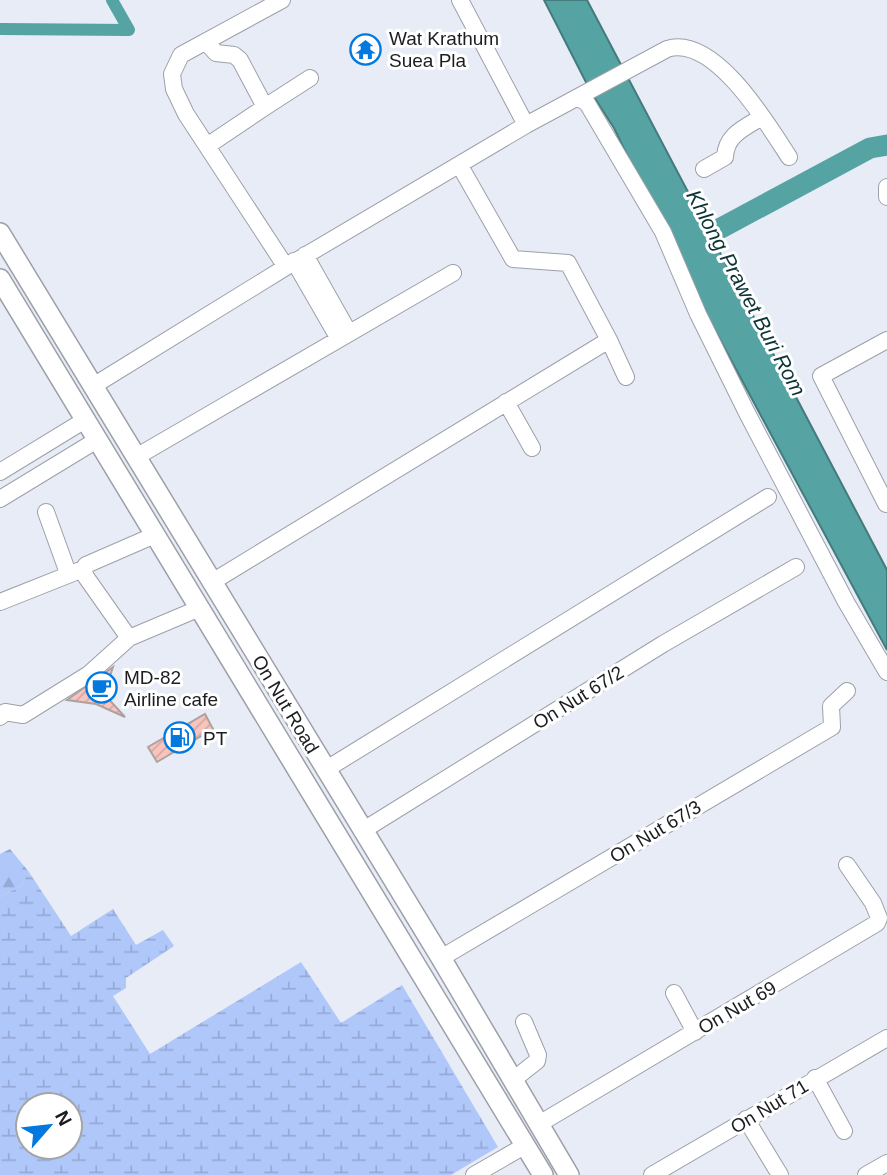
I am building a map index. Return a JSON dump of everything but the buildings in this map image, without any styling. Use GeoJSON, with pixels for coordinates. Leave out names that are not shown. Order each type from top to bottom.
{"type":"FeatureCollection","features":[{"type":"Feature","properties":{"kind":"main road","name":"On Nut Road"},"geometry":{"type":"LineString","coordinates":[[0,233],[441,958],[569,1175]]}},
{"type":"Feature","properties":{"kind":"main road","name":"On Nut Road"},"geometry":{"type":"LineString","coordinates":[[0,279],[544,1175]]}},
{"type":"Feature","properties":{"kind":"main road"},"geometry":{"type":"LineString","coordinates":[[85,420],[106,406]]}},
{"type":"Feature","properties":{"kind":"main road"},"geometry":{"type":"LineString","coordinates":[[97,440],[117,425]]}},
{"type":"Feature","properties":{"kind":"street"},"geometry":{"type":"LineString","coordinates":[[282,0],[181,55],[172,74],[174,89],[186,114],[207,146],[295,261],[344,336]]}},
{"type":"Feature","properties":{"kind":"street"},"geometry":{"type":"LineString","coordinates":[[460,0],[526,125]]}},
{"type":"Feature","properties":{"kind":"street"},"geometry":{"type":"LineString","coordinates":[[206,42],[216,53],[234,55],[240,60],[265,107]]}},
{"type":"Feature","properties":{"kind":"street"},"geometry":{"type":"LineString","coordinates":[[93,386],[295,261],[526,125],[667,49],[691,47],[727,74],[762,117],[789,157]]}},
{"type":"Feature","properties":{"kind":"street"},"geometry":{"type":"LineString","coordinates":[[207,146],[310,78]]}},
{"type":"Feature","properties":{"kind":"street"},"geometry":{"type":"LineString","coordinates":[[581,96],[663,232],[698,314],[747,413],[846,601],[887,672]]}},
{"type":"Feature","properties":{"kind":"street"},"geometry":{"type":"LineString","coordinates":[[704,169],[725,157],[726,144],[732,136],[762,117]]}},
{"type":"Feature","properties":{"kind":"street"},"geometry":{"type":"LineString","coordinates":[[460,166],[513,259],[568,263],[626,377]]}},
{"type":"Feature","properties":{"kind":"street"},"geometry":{"type":"LineString","coordinates":[[887,187],[887,197]]}},
{"type":"Feature","properties":{"kind":"street"},"geometry":{"type":"LineString","coordinates":[[136,457],[453,273]]}},
{"type":"Feature","properties":{"kind":"street"},"geometry":{"type":"LineString","coordinates":[[212,582],[609,340]]}},
{"type":"Feature","properties":{"kind":"street"},"geometry":{"type":"LineString","coordinates":[[886,503],[821,376],[883,342],[887,359]]}},
{"type":"Feature","properties":{"kind":"street"},"geometry":{"type":"LineString","coordinates":[[506,402],[533,448]]}},
{"type":"Feature","properties":{"kind":"street"},"geometry":{"type":"LineString","coordinates":[[0,472],[85,420]]}},
{"type":"Feature","properties":{"kind":"street"},"geometry":{"type":"LineString","coordinates":[[0,499],[97,440]]}},
{"type":"Feature","properties":{"kind":"street"},"geometry":{"type":"LineString","coordinates":[[325,770],[768,497]]}},
{"type":"Feature","properties":{"kind":"street"},"geometry":{"type":"LineString","coordinates":[[46,512],[76,571],[129,638]]}},
{"type":"Feature","properties":{"kind":"street"},"geometry":{"type":"LineString","coordinates":[[0,602],[155,535]]}},
{"type":"Feature","properties":{"kind":"street","name":"On Nut 67/2"},"geometry":{"type":"LineString","coordinates":[[362,831],[663,644],[796,567]]}},
{"type":"Feature","properties":{"kind":"street"},"geometry":{"type":"LineString","coordinates":[[0,717],[5,712],[23,715],[89,674],[129,638],[201,608]]}},
{"type":"Feature","properties":{"kind":"street","name":"On Nut 67/3"},"geometry":{"type":"LineString","coordinates":[[441,958],[832,727],[831,706],[848,691]]}},
{"type":"Feature","properties":{"kind":"street","name":"On Nut 69"},"geometry":{"type":"LineString","coordinates":[[539,1124],[877,923],[880,899],[847,865]]}},
{"type":"Feature","properties":{"kind":"street"},"geometry":{"type":"LineString","coordinates":[[674,993],[695,1032]]}},
{"type":"Feature","properties":{"kind":"street"},"geometry":{"type":"LineString","coordinates":[[513,1080],[537,1061],[538,1055],[524,1022]]}},
{"type":"Feature","properties":{"kind":"street","name":"On Nut 71"},"geometry":{"type":"LineString","coordinates":[[652,1175],[887,1038]]}},
{"type":"Feature","properties":{"kind":"street"},"geometry":{"type":"LineString","coordinates":[[815,1078],[844,1131]]}},
{"type":"Feature","properties":{"kind":"street"},"geometry":{"type":"LineString","coordinates":[[746,1119],[780,1175]]}},
{"type":"Feature","properties":{"kind":"street"},"geometry":{"type":"LineString","coordinates":[[474,1175],[526,1145]]}},
{"type":"Feature","properties":{"kind":"street"},"geometry":{"type":"LineString","coordinates":[[866,1175],[887,1163]]}},
{"type":"Feature","properties":{"kind":"green space"},"geometry":{"type":"Polygon","coordinates":[[[10,849],[29,872],[21,886],[0,897],[0,854],[10,849]]]}},
{"type":"Feature","properties":{"kind":"green space"},"geometry":{"type":"Polygon","coordinates":[[[29,872],[71,936],[113,909],[136,945],[163,930],[174,946],[126,978],[126,988],[113,996],[150,1054],[301,962],[341,1023],[402,985],[498,1147],[451,1175],[0,1175],[0,897],[21,886],[29,872]]]}},
{"type":"Feature","properties":{"kind":"shaded area"},"geometry":{"type":"Polygon","coordinates":[[[544,0],[587,0],[887,570],[887,650],[681,267],[614,128],[592,94],[544,0]]]}},
{"type":"Feature","properties":{"kind":"waterway"},"geometry":{"type":"LineString","coordinates":[[0,29],[129,30],[112,0]]}},
{"type":"Feature","properties":{"kind":"waterway","name":"Khlong Prawet Buri Rom"},"geometry":{"type":"LineString","coordinates":[[695,242],[870,148],[887,145]]}},
{"type":"Feature","properties":{"kind":"place","name":"Wat Krathum Suea Pla"},"geometry":{"type":"Point","coordinates":[366,49]}},
{"type":"Feature","properties":{"kind":"place","name":"MD-82 Airline cafe"},"geometry":{"type":"Point","coordinates":[101,688]}},
{"type":"Feature","properties":{"kind":"place","name":"PT"},"geometry":{"type":"Point","coordinates":[180,738]}}]}
